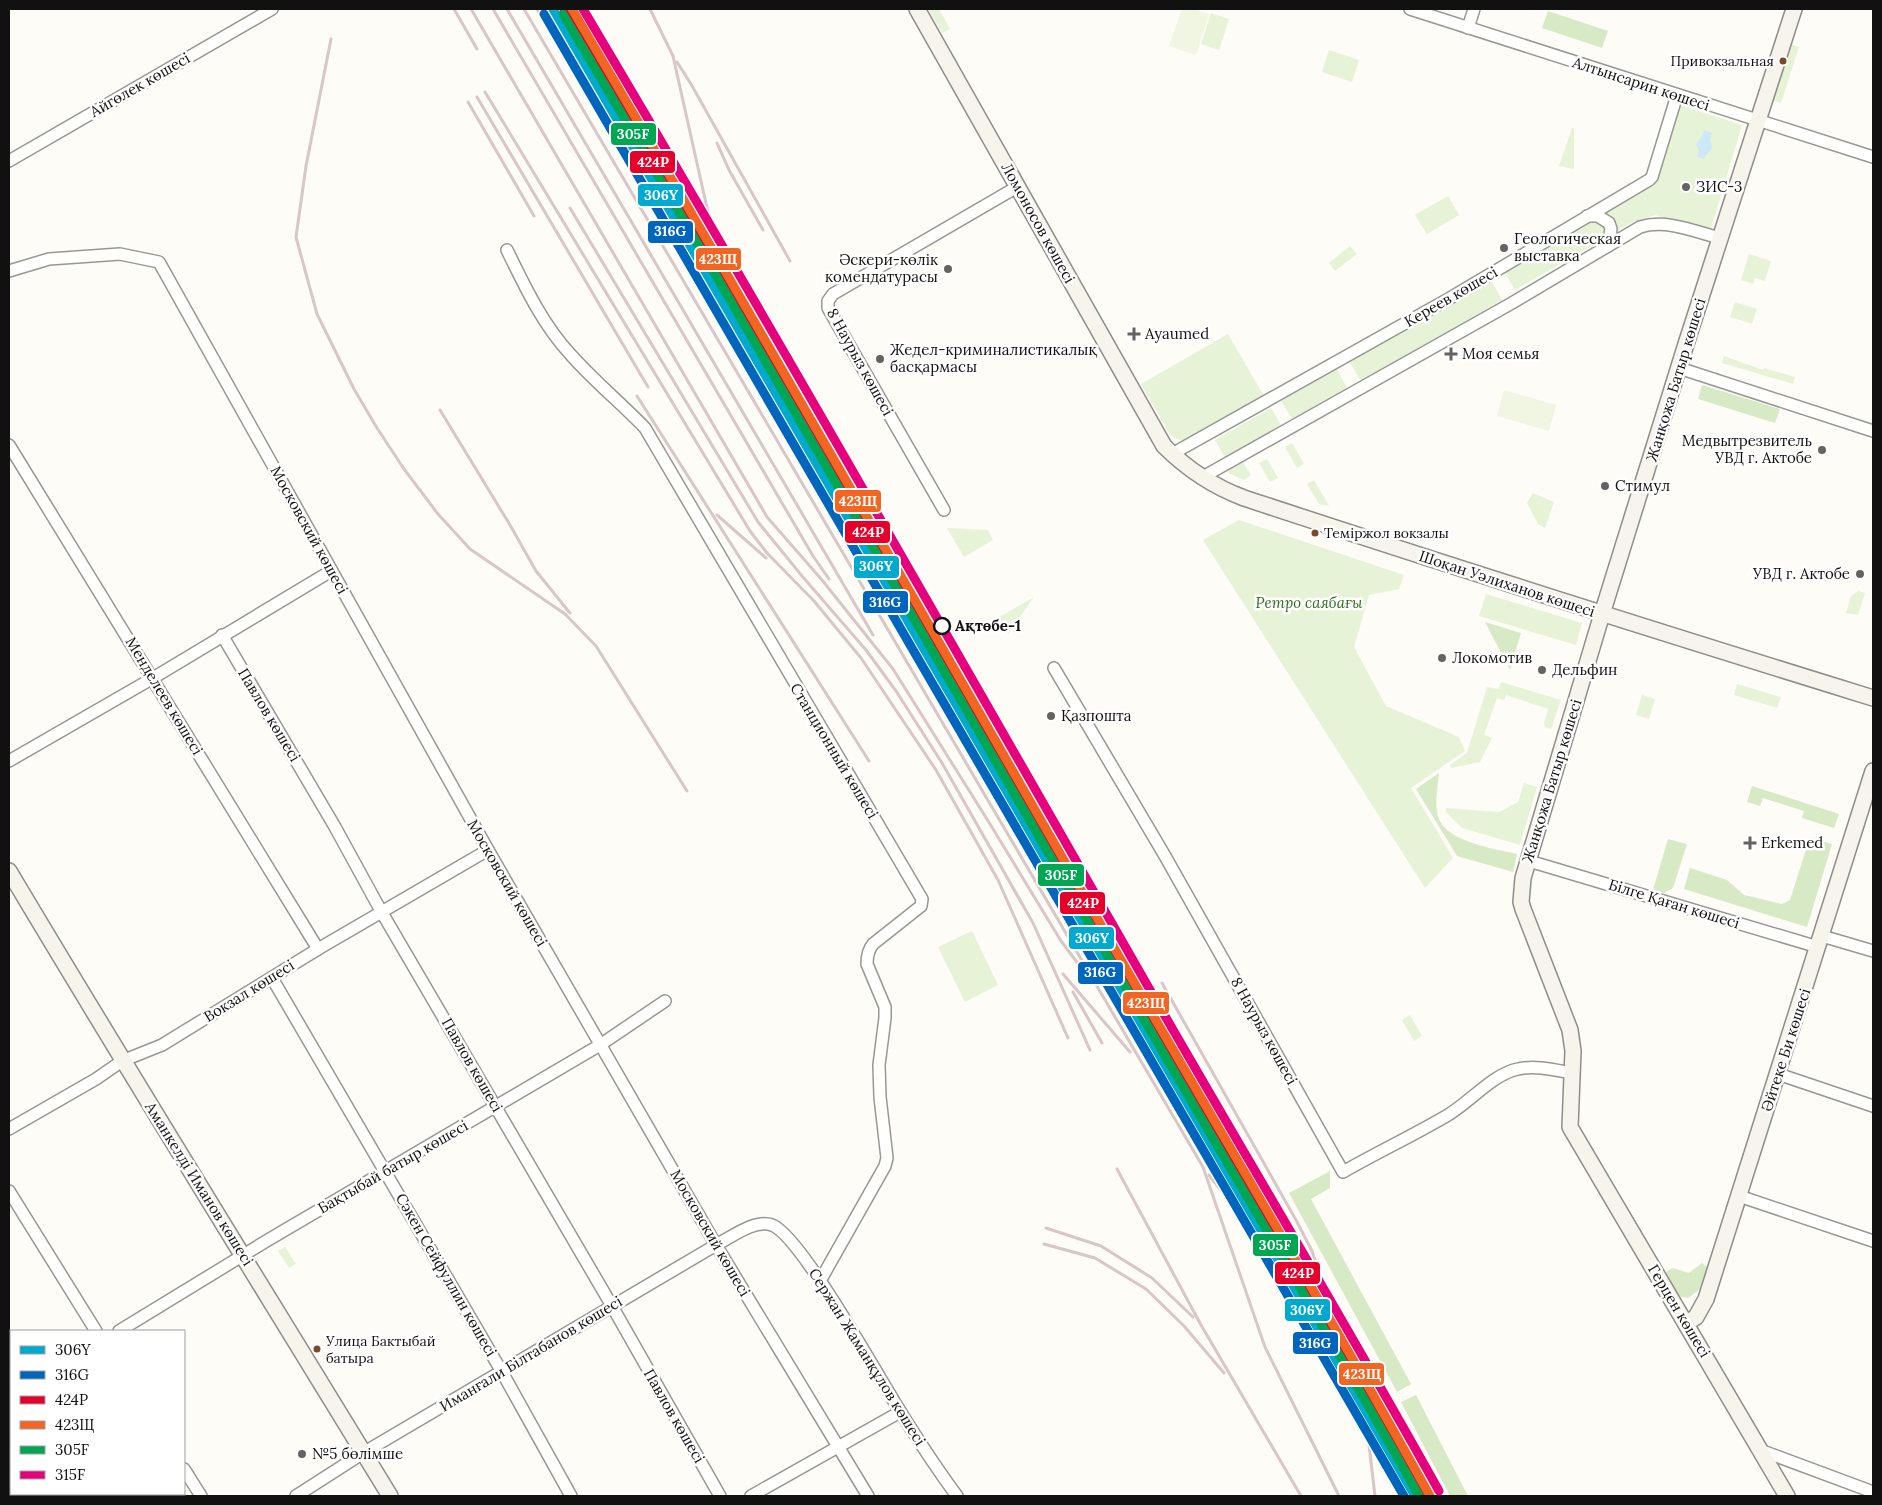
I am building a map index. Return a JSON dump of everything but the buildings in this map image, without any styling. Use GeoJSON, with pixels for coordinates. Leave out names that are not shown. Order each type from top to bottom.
{"type":"FeatureCollection","features":[{"type":"Feature","properties":{"kind":"street","name":"Айгөлек көшесі"},"geometry":{"type":"LineString","coordinates":[[9,161],[272,9]]}},
{"type":"Feature","properties":{"kind":"street","name":"Ломоносов көшесі"},"geometry":{"type":"LineString","coordinates":[[917,9],[1159,438]]}},
{"type":"Feature","properties":{"kind":"street","name":"Алтынсарин көшесі"},"geometry":{"type":"LineString","coordinates":[[1410,9],[1873,158]]}},
{"type":"Feature","properties":{"kind":"street"},"geometry":{"type":"LineString","coordinates":[[1468,28],[1474,9]]}},
{"type":"Feature","properties":{"kind":"street","name":"Жанқожа Батыр көшесі"},"geometry":{"type":"LineString","coordinates":[[1570,1127],[1573,1051],[1570,1030],[1521,902],[1524,878],[1602,614],[1719,238],[1794,9]]}},
{"type":"Feature","properties":{"kind":"street","name":"Кереев көшесі"},"geometry":{"type":"LineString","coordinates":[[1172,454],[1450,298],[1652,177],[1677,96]]}},
{"type":"Feature","properties":{"kind":"street","name":"8 Наурыз көшесі"},"geometry":{"type":"LineString","coordinates":[[944,510],[828,308],[828,301],[833,294],[1017,188]]}},
{"type":"Feature","properties":{"kind":"street"},"geometry":{"type":"LineString","coordinates":[[1587,216],[1604,218],[1609,223],[1611,229],[1608,246]]}},
{"type":"Feature","properties":{"kind":"street"},"geometry":{"type":"LineString","coordinates":[[1201,478],[1512,303],[1640,226],[1651,223],[1672,225],[1719,238]]}},
{"type":"Feature","properties":{"kind":"street","name":"Станционный көшесі"},"geometry":{"type":"LineString","coordinates":[[507,250],[533,304],[570,355],[645,428],[922,899],[921,906],[869,949],[867,964],[885,1007],[886,1018],[879,1064],[880,1097],[887,1158],[885,1166],[820,1281]]}},
{"type":"Feature","properties":{"kind":"street","name":"Московский көшесі"},"geometry":{"type":"LineString","coordinates":[[9,271],[49,259],[120,254],[158,262],[488,850],[716,1245],[868,1496]]}},
{"type":"Feature","properties":{"kind":"street"},"geometry":{"type":"LineString","coordinates":[[1679,368],[1873,431]]}},
{"type":"Feature","properties":{"kind":"street","name":"Шоқан Уәлиханов көшесі"},"geometry":{"type":"LineString","coordinates":[[1159,438],[1172,454],[1201,478],[1226,492],[1602,614],[1873,698]]}},
{"type":"Feature","properties":{"kind":"street","name":"Менделеев көшесі"},"geometry":{"type":"LineString","coordinates":[[9,445],[318,948]]}},
{"type":"Feature","properties":{"kind":"street"},"geometry":{"type":"LineString","coordinates":[[9,761],[153,678],[331,571]]}},
{"type":"Feature","properties":{"kind":"street","name":"Павлов көшесі"},"geometry":{"type":"LineString","coordinates":[[222,635],[335,827],[381,911],[612,1306],[720,1496]]}},
{"type":"Feature","properties":{"kind":"street","name":"8 Наурыз көшесі"},"geometry":{"type":"LineString","coordinates":[[1054,668],[1165,856],[1343,1172],[1449,1114],[1510,1071],[1520,1068],[1535,1068],[1572,1073]]}},
{"type":"Feature","properties":{"kind":"street","name":"Әйтеке Би көшесі"},"geometry":{"type":"LineString","coordinates":[[1687,1323],[1696,1317],[1706,1299],[1873,771]]}},
{"type":"Feature","properties":{"kind":"street","name":"Вокзал көшесі"},"geometry":{"type":"LineString","coordinates":[[9,1129],[96,1079],[122,1061],[162,1044],[318,948],[488,850]]}},
{"type":"Feature","properties":{"kind":"street","name":"Білге Қаған көшесі"},"geometry":{"type":"LineString","coordinates":[[1529,861],[1820,942],[1873,951]]}},
{"type":"Feature","properties":{"kind":"street","name":"Аманкелді Иманов көшесі"},"geometry":{"type":"LineString","coordinates":[[9,871],[122,1061],[390,1496]]}},
{"type":"Feature","properties":{"kind":"street","name":"Сәкен Сейфуллин көшесі"},"geometry":{"type":"LineString","coordinates":[[272,978],[386,1170],[571,1496]]}},
{"type":"Feature","properties":{"kind":"street","name":"Бақтыбай батыр көшесі"},"geometry":{"type":"LineString","coordinates":[[121,1330],[243,1255],[600,1044],[665,1001]]}},
{"type":"Feature","properties":{"kind":"street"},"geometry":{"type":"LineString","coordinates":[[1778,1074],[1873,1106]]}},
{"type":"Feature","properties":{"kind":"street","name":"Герцен көшесі"},"geometry":{"type":"LineString","coordinates":[[1570,1127],[1787,1496]]}},
{"type":"Feature","properties":{"kind":"street"},"geometry":{"type":"LineString","coordinates":[[9,1191],[95,1330]]}},
{"type":"Feature","properties":{"kind":"street"},"geometry":{"type":"LineString","coordinates":[[1739,1196],[1873,1241]]}},
{"type":"Feature","properties":{"kind":"street","name":"Иманғали Білтабанов көшесі"},"geometry":{"type":"LineString","coordinates":[[296,1496],[364,1453],[716,1245],[759,1224],[771,1225]]}},
{"type":"Feature","properties":{"kind":"street","name":"Сержан Жаманқұлов көшесі"},"geometry":{"type":"LineString","coordinates":[[771,1225],[783,1231],[820,1281],[900,1412],[957,1496]]}},
{"type":"Feature","properties":{"kind":"street"},"geometry":{"type":"LineString","coordinates":[[751,1496],[900,1412]]}},
{"type":"Feature","properties":{"kind":"street"},"geometry":{"type":"LineString","coordinates":[[1760,1450],[1873,1492]]}},
{"type":"Feature","properties":{"kind":"street"},"geometry":{"type":"LineString","coordinates":[[185,1471],[201,1496]]}},
{"type":"Feature","properties":{"kind":"green space"},"geometry":{"type":"Polygon","coordinates":[[[928,9],[939,9],[950,29],[942,33],[928,9]]]}},
{"type":"Feature","properties":{"kind":"green space"},"geometry":{"type":"Polygon","coordinates":[[[1182,9],[1193,9],[1209,14],[1196,55],[1169,46],[1182,9]]]}},
{"type":"Feature","properties":{"kind":"green space"},"geometry":{"type":"Polygon","coordinates":[[[1548,11],[1608,31],[1602,48],[1542,28],[1548,11]]]}},
{"type":"Feature","properties":{"kind":"green space"},"geometry":{"type":"Polygon","coordinates":[[[1211,13],[1229,19],[1219,50],[1201,44],[1211,13]]]}},
{"type":"Feature","properties":{"kind":"green space"},"geometry":{"type":"Polygon","coordinates":[[[1790,44],[1799,47],[1781,103],[1772,100],[1790,44]]]}},
{"type":"Feature","properties":{"kind":"green space"},"geometry":{"type":"Polygon","coordinates":[[[1329,50],[1359,60],[1352,82],[1322,72],[1329,50]]]}},
{"type":"Feature","properties":{"kind":"green space"},"geometry":{"type":"Polygon","coordinates":[[[1680,105],[1742,125],[1710,232],[1655,215],[1629,224],[1515,290],[1504,271],[1647,188],[1657,177],[1680,105]]]}},
{"type":"Feature","properties":{"kind":"green space"},"geometry":{"type":"Polygon","coordinates":[[[1572,128],[1574,128],[1574,169],[1559,166],[1572,128]]]}},
{"type":"Feature","properties":{"kind":"green space"},"geometry":{"type":"Polygon","coordinates":[[[1448,196],[1459,215],[1427,234],[1415,215],[1448,196]]]}},
{"type":"Feature","properties":{"kind":"green space"},"geometry":{"type":"Polygon","coordinates":[[[1350,246],[1357,254],[1335,271],[1329,263],[1350,246]]]}},
{"type":"Feature","properties":{"kind":"green space"},"geometry":{"type":"Polygon","coordinates":[[[1749,254],[1771,261],[1765,281],[1755,278],[1753,284],[1741,280],[1749,254]]]}},
{"type":"Feature","properties":{"kind":"green space"},"geometry":{"type":"Polygon","coordinates":[[[1491,280],[1502,300],[1361,381],[1349,361],[1491,280]]]}},
{"type":"Feature","properties":{"kind":"green space"},"geometry":{"type":"Polygon","coordinates":[[[1735,302],[1757,309],[1752,324],[1730,317],[1735,302]]]}},
{"type":"Feature","properties":{"kind":"green space"},"geometry":{"type":"Polygon","coordinates":[[[1228,334],[1264,396],[1187,440],[1174,438],[1170,435],[1141,384],[1228,334]]]}},
{"type":"Feature","properties":{"kind":"green space"},"geometry":{"type":"Polygon","coordinates":[[[1724,356],[1763,370],[1764,368],[1795,377],[1793,384],[1722,363],[1724,356]]]}},
{"type":"Feature","properties":{"kind":"green space"},"geometry":{"type":"Polygon","coordinates":[[[1337,369],[1347,388],[1293,420],[1281,401],[1337,369]]]}},
{"type":"Feature","properties":{"kind":"green space"},"geometry":{"type":"Polygon","coordinates":[[[1702,385],[1780,409],[1775,423],[1698,399],[1702,385]]]}},
{"type":"Feature","properties":{"kind":"green space"},"geometry":{"type":"Polygon","coordinates":[[[1504,390],[1556,405],[1549,431],[1497,416],[1504,390]]]}},
{"type":"Feature","properties":{"kind":"green space"},"geometry":{"type":"Polygon","coordinates":[[[1271,408],[1281,425],[1225,458],[1215,440],[1271,408]]]}},
{"type":"Feature","properties":{"kind":"green space"},"geometry":{"type":"Polygon","coordinates":[[[1292,443],[1304,464],[1297,468],[1285,447],[1292,443]]]}},
{"type":"Feature","properties":{"kind":"green space"},"geometry":{"type":"Polygon","coordinates":[[[1241,459],[1251,475],[1244,480],[1228,473],[1229,466],[1241,459]]]}},
{"type":"Feature","properties":{"kind":"green space"},"geometry":{"type":"Polygon","coordinates":[[[1267,459],[1278,478],[1270,482],[1259,463],[1267,459]]]}},
{"type":"Feature","properties":{"kind":"green space"},"geometry":{"type":"Polygon","coordinates":[[[1314,480],[1329,506],[1319,504],[1307,484],[1314,480]]]}},
{"type":"Feature","properties":{"kind":"green space"},"geometry":{"type":"Polygon","coordinates":[[[1533,493],[1554,502],[1545,528],[1538,524],[1527,503],[1533,493]]]}},
{"type":"Feature","properties":{"kind":"green space","name":"Ретро саябағы"},"geometry":{"type":"Polygon","coordinates":[[[1239,520],[1404,575],[1399,589],[1369,595],[1354,647],[1386,706],[1459,737],[1465,751],[1411,788],[1453,858],[1425,888],[1203,540],[1239,520]]]}},
{"type":"Feature","properties":{"kind":"green space"},"geometry":{"type":"Polygon","coordinates":[[[947,528],[988,530],[993,540],[964,557],[947,528]]]}},
{"type":"Feature","properties":{"kind":"green space"},"geometry":{"type":"Polygon","coordinates":[[[1858,591],[1865,593],[1858,615],[1846,613],[1851,596],[1858,591]]]}},
{"type":"Feature","properties":{"kind":"green space"},"geometry":{"type":"Polygon","coordinates":[[[1486,594],[1582,623],[1576,645],[1479,616],[1486,594]]]}},
{"type":"Feature","properties":{"kind":"green space"},"geometry":{"type":"Polygon","coordinates":[[[1034,597],[1008,634],[998,618],[1034,597]]]}},
{"type":"Feature","properties":{"kind":"green space"},"geometry":{"type":"Polygon","coordinates":[[[1485,622],[1521,633],[1510,670],[1485,622]]]}},
{"type":"Feature","properties":{"kind":"green space"},"geometry":{"type":"Polygon","coordinates":[[[1501,682],[1561,700],[1551,729],[1545,727],[1544,723],[1548,709],[1506,695],[1504,700],[1497,698],[1484,735],[1492,738],[1480,762],[1451,768],[1450,765],[1467,753],[1487,687],[1499,689],[1501,682]]]}},
{"type":"Feature","properties":{"kind":"green space"},"geometry":{"type":"Polygon","coordinates":[[[1737,684],[1781,697],[1777,708],[1734,695],[1737,684]]]}},
{"type":"Feature","properties":{"kind":"green space"},"geometry":{"type":"Polygon","coordinates":[[[1642,695],[1655,699],[1649,719],[1636,715],[1642,695]]]}},
{"type":"Feature","properties":{"kind":"green space"},"geometry":{"type":"Polygon","coordinates":[[[1439,773],[1436,807],[1441,822],[1458,837],[1482,846],[1517,854],[1513,872],[1457,856],[1416,789],[1439,773]]]}},
{"type":"Feature","properties":{"kind":"green space"},"geometry":{"type":"Polygon","coordinates":[[[1524,783],[1537,787],[1520,845],[1462,828],[1446,812],[1446,808],[1499,812],[1518,802],[1524,783]]]}},
{"type":"Feature","properties":{"kind":"green space"},"geometry":{"type":"Polygon","coordinates":[[[1752,786],[1839,814],[1834,828],[1802,818],[1804,811],[1763,798],[1760,806],[1747,802],[1752,786]]]}},
{"type":"Feature","properties":{"kind":"green space"},"geometry":{"type":"Polygon","coordinates":[[[1810,837],[1832,844],[1807,927],[1684,889],[1690,868],[1727,880],[1744,895],[1782,904],[1790,900],[1810,837]]]}},
{"type":"Feature","properties":{"kind":"green space"},"geometry":{"type":"Polygon","coordinates":[[[1668,839],[1687,844],[1673,888],[1664,893],[1653,890],[1668,839]]]}},
{"type":"Feature","properties":{"kind":"green space"},"geometry":{"type":"Polygon","coordinates":[[[972,931],[998,985],[965,1002],[938,947],[972,931]]]}},
{"type":"Feature","properties":{"kind":"green space"},"geometry":{"type":"Polygon","coordinates":[[[1410,1015],[1422,1036],[1414,1041],[1402,1020],[1410,1015]]]}},
{"type":"Feature","properties":{"kind":"green space"},"geometry":{"type":"Polygon","coordinates":[[[1330,1171],[1330,1188],[1311,1199],[1411,1384],[1397,1392],[1289,1193],[1330,1171]]]}},
{"type":"Feature","properties":{"kind":"green space"},"geometry":{"type":"Polygon","coordinates":[[[285,1247],[296,1264],[289,1268],[278,1251],[285,1247]]]}},
{"type":"Feature","properties":{"kind":"green space"},"geometry":{"type":"Polygon","coordinates":[[[1702,1263],[1709,1269],[1700,1289],[1688,1298],[1678,1296],[1664,1273],[1673,1268],[1689,1273],[1702,1263]]]}},
{"type":"Feature","properties":{"kind":"green space"},"geometry":{"type":"Polygon","coordinates":[[[1416,1395],[1468,1496],[1450,1496],[1401,1402],[1416,1395]]]}},
{"type":"Feature","properties":{"kind":"water"},"geometry":{"type":"Polygon","coordinates":[[[1704,130],[1712,133],[1710,140],[1712,145],[1704,159],[1697,157],[1699,151],[1696,145],[1704,130]]]}},
{"type":"Feature","properties":{"kind":"railway"},"geometry":{"type":"LineString","coordinates":[[454,9],[477,49]]}},
{"type":"Feature","properties":{"kind":"railway"},"geometry":{"type":"LineString","coordinates":[[471,9],[767,517],[822,580],[893,669],[1061,941],[1079,965]]}},
{"type":"Feature","properties":{"kind":"railway"},"geometry":{"type":"LineString","coordinates":[[493,9],[813,556],[829,579]]}},
{"type":"Feature","properties":{"kind":"railway"},"geometry":{"type":"LineString","coordinates":[[507,9],[873,635]]}},
{"type":"Feature","properties":{"kind":"railway"},"geometry":{"type":"LineString","coordinates":[[524,9],[1203,1167],[1265,1347],[1339,1496]]}},
{"type":"Feature","properties":{"kind":"railway"},"geometry":{"type":"LineString","coordinates":[[537,9],[1083,943],[1176,1084]]}},
{"type":"Feature","properties":{"kind":"railway"},"geometry":{"type":"LineString","coordinates":[[650,9],[673,56],[707,208],[730,276]]}},
{"type":"Feature","properties":{"kind":"railway"},"geometry":{"type":"LineString","coordinates":[[331,39],[306,166],[296,237],[317,314],[354,389],[377,428],[404,469],[438,514],[470,549],[565,614],[596,646],[687,791]]}},
{"type":"Feature","properties":{"kind":"railway"},"geometry":{"type":"LineString","coordinates":[[677,62],[790,261]]}},
{"type":"Feature","properties":{"kind":"railway"},"geometry":{"type":"LineString","coordinates":[[589,72],[722,265]]}},
{"type":"Feature","properties":{"kind":"railway"},"geometry":{"type":"LineString","coordinates":[[485,92],[750,531],[767,553],[814,601],[861,658],[936,770],[998,880],[1068,1038]]}},
{"type":"Feature","properties":{"kind":"railway"},"geometry":{"type":"LineString","coordinates":[[477,97],[648,387]]}},
{"type":"Feature","properties":{"kind":"railway"},"geometry":{"type":"LineString","coordinates":[[468,102],[534,216]]}},
{"type":"Feature","properties":{"kind":"railway"},"geometry":{"type":"LineString","coordinates":[[717,143],[729,170],[763,230]]}},
{"type":"Feature","properties":{"kind":"railway"},"geometry":{"type":"LineString","coordinates":[[570,208],[758,522],[866,650],[896,691],[942,763],[1033,923],[1090,1050]]}},
{"type":"Feature","properties":{"kind":"railway"},"geometry":{"type":"LineString","coordinates":[[637,396],[869,761]]}},
{"type":"Feature","properties":{"kind":"railway"},"geometry":{"type":"LineString","coordinates":[[440,410],[536,571],[570,613]]}},
{"type":"Feature","properties":{"kind":"railway"},"geometry":{"type":"LineString","coordinates":[[717,515],[766,558]]}},
{"type":"Feature","properties":{"kind":"railway"},"geometry":{"type":"LineString","coordinates":[[1063,974],[1130,1052]]}},
{"type":"Feature","properties":{"kind":"railway"},"geometry":{"type":"LineString","coordinates":[[1162,983],[1296,1220],[1312,1251],[1323,1285]]}},
{"type":"Feature","properties":{"kind":"railway"},"geometry":{"type":"LineString","coordinates":[[1073,992],[1102,1043]]}},
{"type":"Feature","properties":{"kind":"railway"},"geometry":{"type":"LineString","coordinates":[[1117,1169],[1201,1325],[1301,1496]]}},
{"type":"Feature","properties":{"kind":"railway"},"geometry":{"type":"LineString","coordinates":[[1209,1175],[1289,1277],[1341,1338]]}},
{"type":"Feature","properties":{"kind":"railway"},"geometry":{"type":"LineString","coordinates":[[1283,1213],[1438,1496]]}},
{"type":"Feature","properties":{"kind":"railway"},"geometry":{"type":"LineString","coordinates":[[1046,1228],[1101,1246],[1152,1278],[1193,1317]]}},
{"type":"Feature","properties":{"kind":"railway"},"geometry":{"type":"LineString","coordinates":[[1044,1244],[1095,1258],[1146,1289],[1184,1326],[1224,1373]]}},
{"type":"Feature","properties":{"kind":"railway"},"geometry":{"type":"LineString","coordinates":[[1353,1388],[1363,1414],[1368,1436],[1375,1496]]}},
{"type":"Feature","properties":{"kind":"transit line","name":"306Y"},"geometry":{"type":"LineString","coordinates":[[553,9],[1415,1496]]}},
{"type":"Feature","properties":{"kind":"transit line","name":"424Р"},"geometry":{"type":"LineString","coordinates":[[564,9],[1424,1491]]}},
{"type":"Feature","properties":{"kind":"transit line","name":"423Щ"},"geometry":{"type":"LineString","coordinates":[[572,9],[781,367],[1124,965],[1355,1362],[1430,1496]]}},
{"type":"Feature","properties":{"kind":"transit line","name":"315F"},"geometry":{"type":"LineString","coordinates":[[583,9],[790,363],[1439,1491]]}},
{"type":"Feature","properties":{"kind":"transit line","name":"316G"},"geometry":{"type":"LineString","coordinates":[[544,14],[1404,1496]]}},
{"type":"Feature","properties":{"kind":"transit line","name":"305F"},"geometry":{"type":"LineString","coordinates":[[563,14],[1344,1363],[1419,1496]]}},
{"type":"Feature","properties":{"kind":"place","name":"Привокзальная"},"geometry":{"type":"Point","coordinates":[1783,61]}},
{"type":"Feature","properties":{"kind":"place","name":"ЗИС-3"},"geometry":{"type":"Point","coordinates":[1686,187]}},
{"type":"Feature","properties":{"kind":"place","name":"Геологическая выставка"},"geometry":{"type":"Point","coordinates":[1504,248]}},
{"type":"Feature","properties":{"kind":"place","name":"Әскери-көлік комендатурасы"},"geometry":{"type":"Point","coordinates":[948,269]}},
{"type":"Feature","properties":{"kind":"place","name":"Ayaumed"},"geometry":{"type":"Point","coordinates":[1134,334]}},
{"type":"Feature","properties":{"kind":"place","name":"Моя семья"},"geometry":{"type":"Point","coordinates":[1451,354]}},
{"type":"Feature","properties":{"kind":"place","name":"Жедел-криминалистикалық басқармасы"},"geometry":{"type":"Point","coordinates":[880,359]}},
{"type":"Feature","properties":{"kind":"place","name":"Медвытрезвитель УВД г. Актобе"},"geometry":{"type":"Point","coordinates":[1822,450]}},
{"type":"Feature","properties":{"kind":"place","name":"Стимул"},"geometry":{"type":"Point","coordinates":[1605,486]}},
{"type":"Feature","properties":{"kind":"place","name":"Теміржол вокзалы"},"geometry":{"type":"Point","coordinates":[1315,533]}},
{"type":"Feature","properties":{"kind":"place","name":"УВД г. Актобе"},"geometry":{"type":"Point","coordinates":[1860,574]}},
{"type":"Feature","properties":{"kind":"place","name":"Ақтөбе-1"},"geometry":{"type":"Point","coordinates":[942,626]}},
{"type":"Feature","properties":{"kind":"place","name":"Локомотив"},"geometry":{"type":"Point","coordinates":[1442,658]}},
{"type":"Feature","properties":{"kind":"place","name":"Дельфин"},"geometry":{"type":"Point","coordinates":[1542,670]}},
{"type":"Feature","properties":{"kind":"place","name":"Қазпошта"},"geometry":{"type":"Point","coordinates":[1051,716]}},
{"type":"Feature","properties":{"kind":"place","name":"Erkemed"},"geometry":{"type":"Point","coordinates":[1750,843]}},
{"type":"Feature","properties":{"kind":"place","name":"Улица Бактыбай батыра"},"geometry":{"type":"Point","coordinates":[317,1349]}},
{"type":"Feature","properties":{"kind":"place","name":"№5 бөлімше"},"geometry":{"type":"Point","coordinates":[302,1454]}}]}
